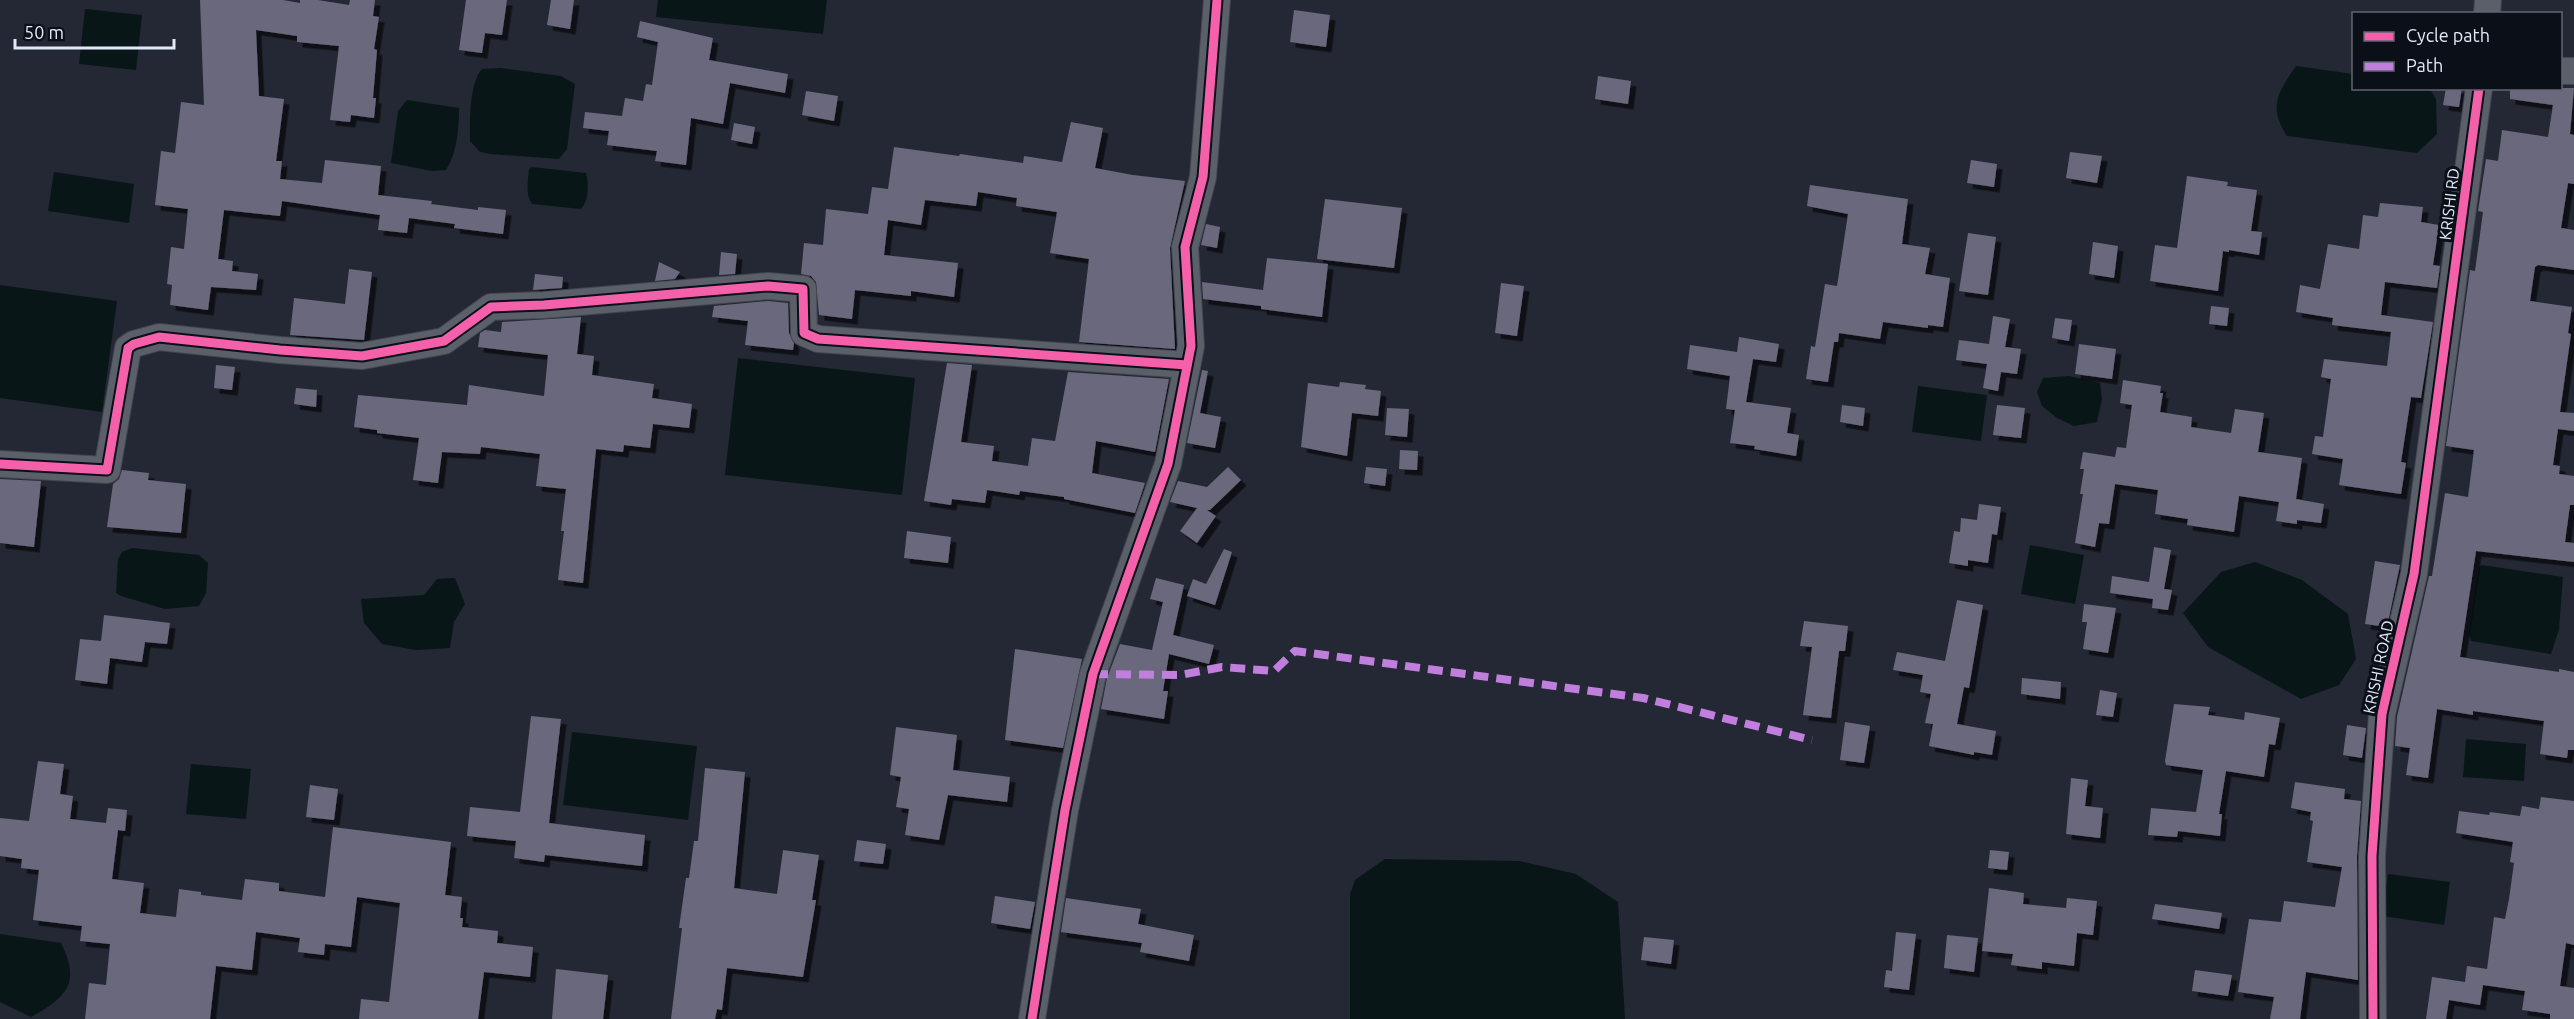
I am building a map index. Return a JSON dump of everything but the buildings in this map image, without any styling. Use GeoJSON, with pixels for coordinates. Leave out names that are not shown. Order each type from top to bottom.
{"type":"FeatureCollection","features":[{"type":"Feature","properties":{"kind":"street"},"geometry":{"type":"LineString","coordinates":[[1032,1019],[1065,810],[1093,674],[1168,464],[1191,346],[1185,247],[1203,177],[1217,0]]}},
{"type":"Feature","properties":{"kind":"street","name":"KRISHI RD"},"geometry":{"type":"LineString","coordinates":[[2448,324],[2479,90]]}},
{"type":"Feature","properties":{"kind":"street"},"geometry":{"type":"LineString","coordinates":[[0,464],[107,470],[128,348],[134,344],[159,337],[362,356],[444,341],[491,307],[544,305],[768,286],[803,289],[804,333],[818,339],[1187,365]]}},
{"type":"Feature","properties":{"kind":"street","name":"KRISHI ROAD"},"geometry":{"type":"LineString","coordinates":[[2373,1019],[2372,856],[2382,714],[2414,573],[2448,324]]}},
{"type":"Feature","properties":{"kind":"shaded area"},"geometry":{"type":"Polygon","coordinates":[[[658,0],[827,0],[823,34],[656,17],[658,0]]]}},
{"type":"Feature","properties":{"kind":"shaded area"},"geometry":{"type":"Polygon","coordinates":[[[85,9],[142,15],[136,70],[79,64],[85,9]]]}},
{"type":"Feature","properties":{"kind":"shaded area"},"geometry":{"type":"Polygon","coordinates":[[[2296,66],[2352,74],[2352,90],[2431,90],[2436,99],[2437,134],[2417,153],[2287,136],[2281,126],[2277,108],[2284,84],[2296,66]]]}},
{"type":"Feature","properties":{"kind":"shaded area"},"geometry":{"type":"Polygon","coordinates":[[[501,68],[561,76],[575,84],[567,149],[559,159],[480,152],[470,141],[472,93],[478,75],[482,69],[501,68]]]}},
{"type":"Feature","properties":{"kind":"shaded area"},"geometry":{"type":"Polygon","coordinates":[[[407,100],[459,108],[455,148],[446,170],[432,171],[391,163],[398,111],[407,100]]]}},
{"type":"Feature","properties":{"kind":"shaded area"},"geometry":{"type":"Polygon","coordinates":[[[532,167],[586,173],[588,192],[584,206],[581,209],[532,204],[528,196],[528,187],[529,169],[532,167]]]}},
{"type":"Feature","properties":{"kind":"shaded area"},"geometry":{"type":"Polygon","coordinates":[[[54,172],[134,184],[129,223],[48,211],[54,172]]]}},
{"type":"Feature","properties":{"kind":"shaded area"},"geometry":{"type":"Polygon","coordinates":[[[0,285],[117,301],[102,412],[0,398],[0,285]]]}},
{"type":"Feature","properties":{"kind":"shaded area"},"geometry":{"type":"Polygon","coordinates":[[[738,358],[915,378],[902,495],[725,475],[738,358]]]}},
{"type":"Feature","properties":{"kind":"shaded area"},"geometry":{"type":"Polygon","coordinates":[[[2069,376],[2100,383],[2102,399],[2097,422],[2074,426],[2057,418],[2042,406],[2037,392],[2043,378],[2069,376]]]}},
{"type":"Feature","properties":{"kind":"shaded area"},"geometry":{"type":"Polygon","coordinates":[[[1918,386],[1987,395],[1981,441],[1912,432],[1918,386]]]}},
{"type":"Feature","properties":{"kind":"shaded area"},"geometry":{"type":"Polygon","coordinates":[[[2030,545],[2084,555],[2075,604],[2021,594],[2030,545]]]}},
{"type":"Feature","properties":{"kind":"shaded area"},"geometry":{"type":"Polygon","coordinates":[[[132,548],[199,555],[208,563],[206,593],[199,606],[165,609],[116,593],[118,559],[122,552],[132,548]]]}},
{"type":"Feature","properties":{"kind":"shaded area"},"geometry":{"type":"Polygon","coordinates":[[[2255,562],[2302,580],[2348,614],[2356,659],[2339,685],[2301,699],[2208,647],[2183,613],[2221,572],[2255,562]]]}},
{"type":"Feature","properties":{"kind":"shaded area"},"geometry":{"type":"Polygon","coordinates":[[[2482,565],[2563,577],[2559,629],[2551,654],[2471,641],[2469,634],[2479,567],[2482,565]]]}},
{"type":"Feature","properties":{"kind":"shaded area"},"geometry":{"type":"Polygon","coordinates":[[[455,578],[465,604],[454,622],[450,648],[416,650],[382,644],[364,623],[361,599],[424,595],[437,579],[455,578]]]}},
{"type":"Feature","properties":{"kind":"shaded area"},"geometry":{"type":"Polygon","coordinates":[[[572,732],[697,746],[688,820],[563,805],[572,732]]]}},
{"type":"Feature","properties":{"kind":"shaded area"},"geometry":{"type":"Polygon","coordinates":[[[2466,739],[2526,744],[2524,781],[2463,777],[2466,739]]]}},
{"type":"Feature","properties":{"kind":"shaded area"},"geometry":{"type":"Polygon","coordinates":[[[191,764],[251,769],[246,819],[186,814],[191,764]]]}},
{"type":"Feature","properties":{"kind":"shaded area"},"geometry":{"type":"Polygon","coordinates":[[[1385,859],[1520,861],[1576,874],[1618,902],[1625,1019],[1350,1019],[1350,894],[1355,880],[1385,859]]]}},
{"type":"Feature","properties":{"kind":"shaded area"},"geometry":{"type":"Polygon","coordinates":[[[2388,874],[2450,882],[2444,925],[2382,916],[2388,874]]]}},
{"type":"Feature","properties":{"kind":"shaded area"},"geometry":{"type":"Polygon","coordinates":[[[0,934],[61,943],[67,957],[70,979],[67,987],[54,1003],[31,1017],[0,1002],[0,934]]]}},
{"type":"Feature","properties":{"kind":"marked path"},"geometry":{"type":"LineString","coordinates":[[1093,674],[1180,675],[1222,667],[1274,671],[1295,651],[1643,698],[1812,740]]}},
{"type":"Feature","properties":{"kind":"cycle path"},"geometry":{"type":"LineString","coordinates":[[1032,1019],[1065,810],[1093,674],[1168,464],[1191,346],[1185,247],[1203,177],[1217,0]]}},
{"type":"Feature","properties":{"kind":"cycle path"},"geometry":{"type":"LineString","coordinates":[[2373,1019],[2372,856],[2382,714],[2414,574],[2479,90]]}},
{"type":"Feature","properties":{"kind":"cycle path"},"geometry":{"type":"LineString","coordinates":[[0,464],[107,470],[128,348],[134,344],[159,337],[362,356],[444,341],[491,307],[544,305],[768,286],[803,289],[804,333],[818,339],[1187,365]]}}]}
